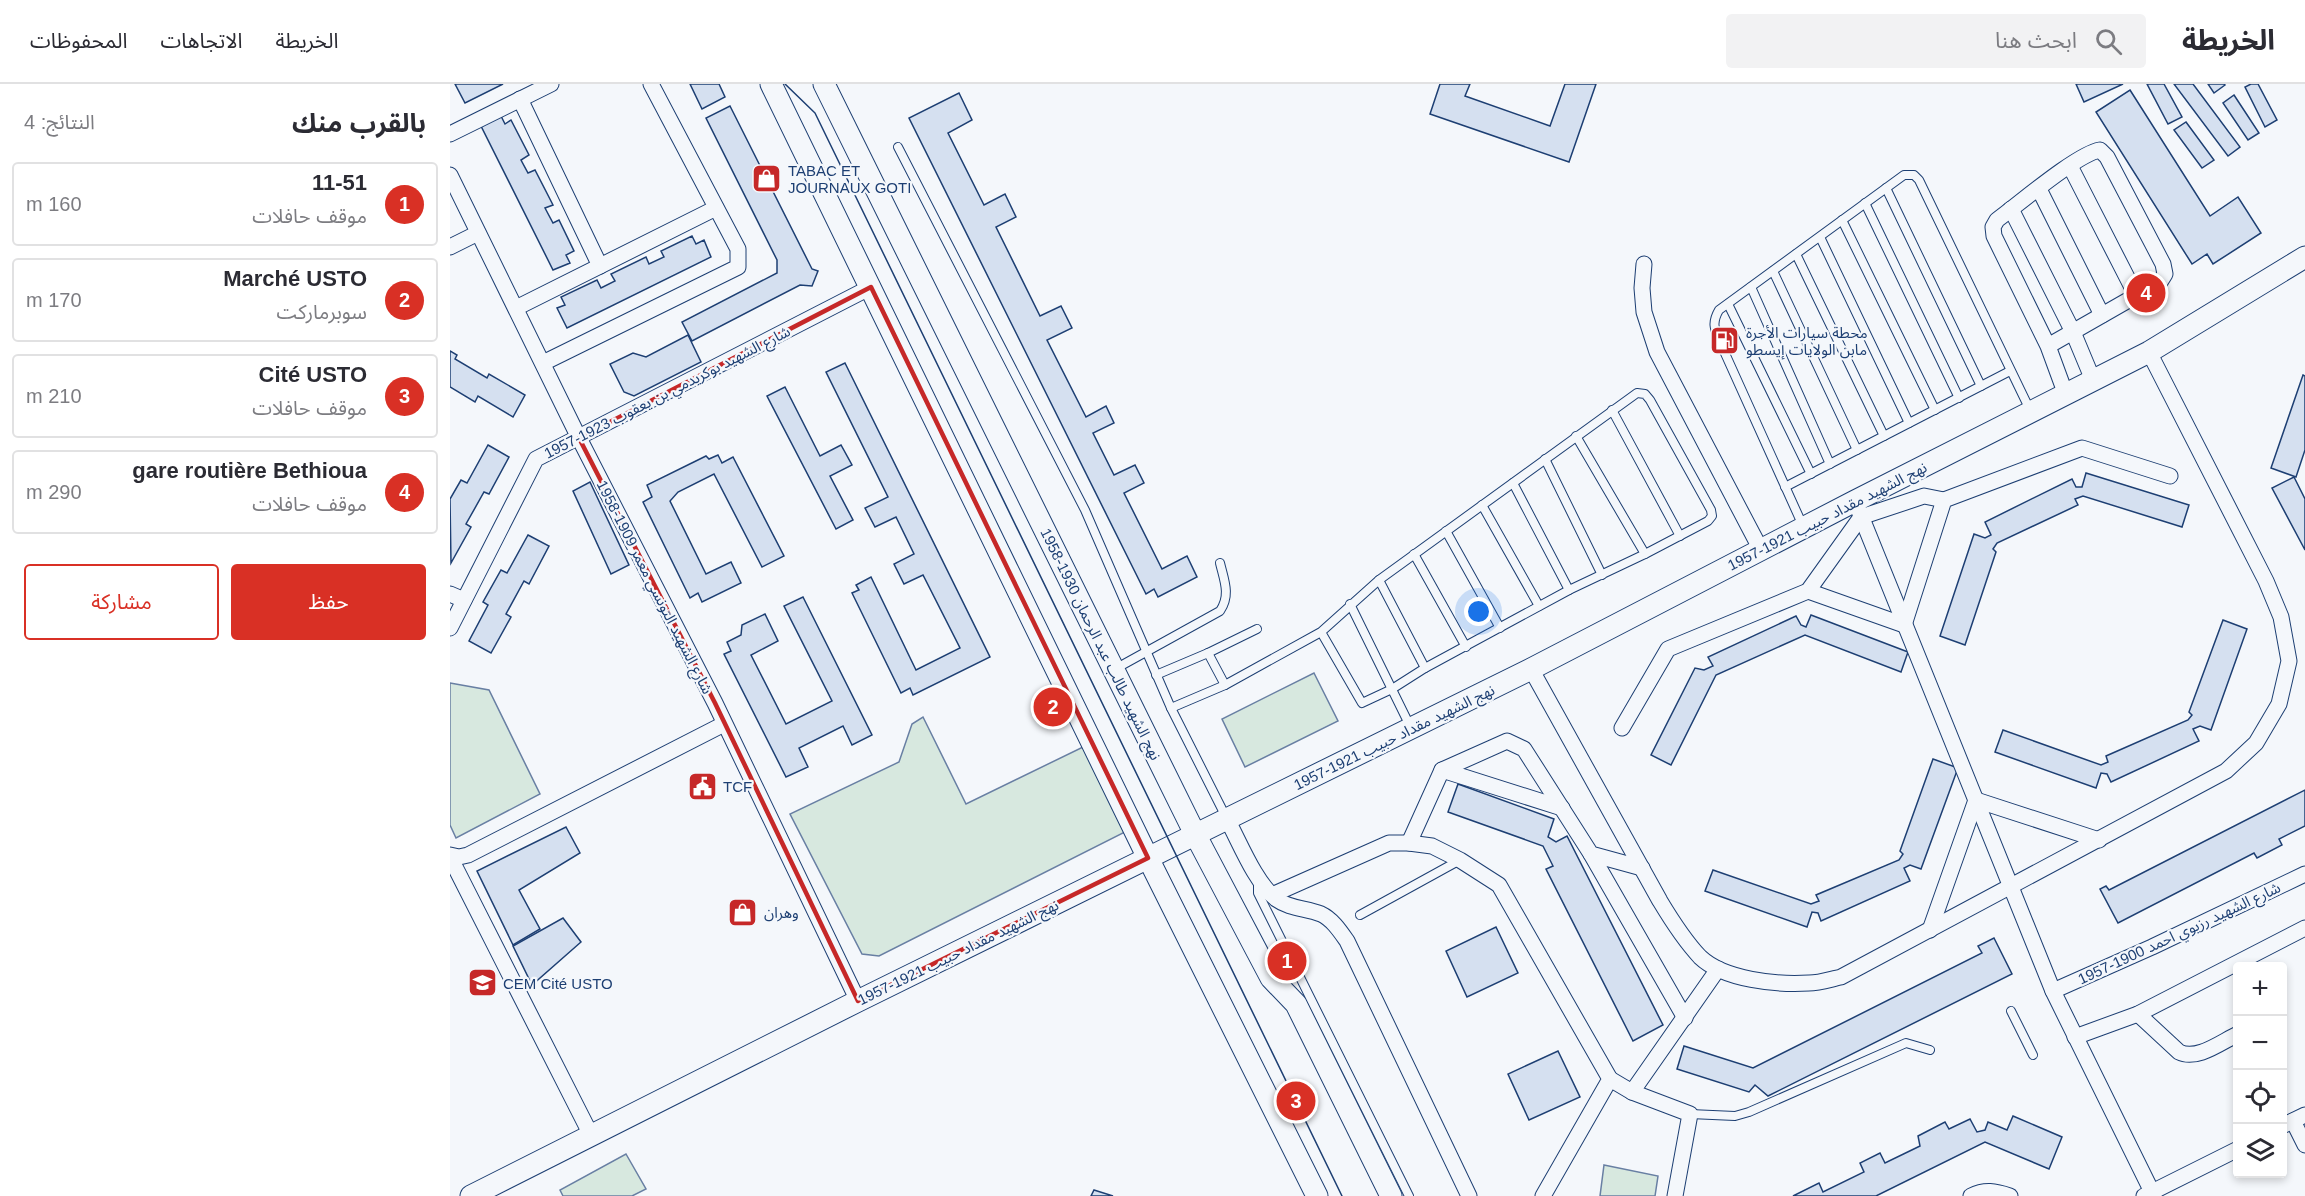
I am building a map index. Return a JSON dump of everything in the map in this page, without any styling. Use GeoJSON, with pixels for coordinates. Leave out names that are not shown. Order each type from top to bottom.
{"type":"FeatureCollection","features":[{"type":"Feature","properties":{"kind":"main road"},"geometry":{"type":"LineString","coordinates":[[771,84],[1148,858],[1317,1196]]}},
{"type":"Feature","properties":{"kind":"main road","name":"نهج الشهيد طالب عبد الرحمان 1930-1958"},"geometry":{"type":"LineString","coordinates":[[824,84],[1195,834],[1271,978],[1296,1004],[1391,1196]]}},
{"type":"Feature","properties":{"kind":"main road","name":"نهج الشهيد مقداد حبيب 1921-1957"},"geometry":{"type":"LineString","coordinates":[[471,1196],[858,1001],[1531,669],[1804,528],[1858,509],[2031,412],[2149,352],[2305,257]]}},
{"type":"Feature","properties":{"kind":"street"},"geometry":{"type":"LineString","coordinates":[[450,134],[551,84]]}},
{"type":"Feature","properties":{"kind":"street"},"geometry":{"type":"LineString","coordinates":[[543,363],[738,267],[738,249],[651,84]]}},
{"type":"Feature","properties":{"kind":"street"},"geometry":{"type":"LineString","coordinates":[[520,99],[600,266]]}},
{"type":"Feature","properties":{"kind":"street"},"geometry":{"type":"LineString","coordinates":[[2048,346],[2160,282],[2165,274],[2163,264],[2107,157],[2100,150],[2091,152],[2070,166],[1997,220],[1993,227],[1994,236],[2048,346],[2066,395]]}},
{"type":"Feature","properties":{"kind":"street"},"geometry":{"type":"LineString","coordinates":[[2070,166],[2136,295]]}},
{"type":"Feature","properties":{"kind":"street","name":"شارع الشهيد التونسي معمر 1909-1958"},"geometry":{"type":"LineString","coordinates":[[450,175],[579,438],[766,809],[858,1001]]}},
{"type":"Feature","properties":{"kind":"street"},"geometry":{"type":"LineString","coordinates":[[2039,189],[2102,315]]}},
{"type":"Feature","properties":{"kind":"street"},"geometry":{"type":"LineString","coordinates":[[516,308],[716,208]]}},
{"type":"Feature","properties":{"kind":"street"},"geometry":{"type":"LineString","coordinates":[[2012,209],[2073,332],[2093,380]]}},
{"type":"Feature","properties":{"kind":"street"},"geometry":{"type":"LineString","coordinates":[[450,247],[478,232]]}},
{"type":"Feature","properties":{"kind":"street"},"geometry":{"type":"LineString","coordinates":[[1644,264],[1642,288],[1644,312],[1657,352],[1761,550]]}},
{"type":"Feature","properties":{"kind":"street","name":"شارع الشهيد بوكريدمي بن يعقوب 1923-1957"},"geometry":{"type":"LineString","coordinates":[[450,628],[536,459],[871,288]]}},
{"type":"Feature","properties":{"kind":"street"},"geometry":{"type":"LineString","coordinates":[[1531,669],[1683,938],[1702,958],[1718,969],[1736,976],[1772,981],[1810,983],[1841,977],[2012,888],[2226,771],[2256,743],[2279,704],[2289,661],[2281,617],[2266,581],[2149,352]]}},
{"type":"Feature","properties":{"kind":"street"},"geometry":{"type":"LineString","coordinates":[[1622,728],[1668,649],[1808,591],[1858,509],[1924,496],[1944,500],[2082,448],[2170,476]]}},
{"type":"Feature","properties":{"kind":"street"},"geometry":{"type":"LineString","coordinates":[[1904,625],[1944,500]]}},
{"type":"Feature","properties":{"kind":"street"},"geometry":{"type":"LineString","coordinates":[[1858,509],[2053,991],[2150,1195],[2233,1152]]}},
{"type":"Feature","properties":{"kind":"street"},"geometry":{"type":"LineString","coordinates":[[1808,591],[1904,625]]}},
{"type":"Feature","properties":{"kind":"street"},"geometry":{"type":"LineString","coordinates":[[450,594],[464,600]]}},
{"type":"Feature","properties":{"kind":"street"},"geometry":{"type":"LineString","coordinates":[[450,856],[468,855],[724,724]]}},
{"type":"Feature","properties":{"kind":"street"},"geometry":{"type":"LineString","coordinates":[[1409,843],[1442,770],[1507,741],[1524,749],[1591,854],[1684,1018]]}},
{"type":"Feature","properties":{"kind":"street"},"geometry":{"type":"LineString","coordinates":[[1442,770],[1562,808]]}},
{"type":"Feature","properties":{"kind":"street"},"geometry":{"type":"LineString","coordinates":[[1976,800],[2099,840]]}},
{"type":"Feature","properties":{"kind":"street"},"geometry":{"type":"LineString","coordinates":[[1930,930],[1976,800]]}},
{"type":"Feature","properties":{"kind":"street"},"geometry":{"type":"LineString","coordinates":[[1227,819],[1259,879],[1272,895],[1289,906],[1322,914],[1347,941],[1470,1196]]}},
{"type":"Feature","properties":{"kind":"street"},"geometry":{"type":"LineString","coordinates":[[1272,895],[1389,843],[1432,846],[1460,860],[1499,885],[1610,1079],[1632,1092],[1690,1114],[1675,1196]]}},
{"type":"Feature","properties":{"kind":"street"},"geometry":{"type":"LineString","coordinates":[[1591,854],[1642,868]]}},
{"type":"Feature","properties":{"kind":"street"},"geometry":{"type":"LineString","coordinates":[[450,856],[591,1134]]}},
{"type":"Feature","properties":{"kind":"street","name":"شارع الشهيد رزيوي احمد 1900-1957"},"geometry":{"type":"LineString","coordinates":[[2053,991],[2305,874]]}},
{"type":"Feature","properties":{"kind":"street"},"geometry":{"type":"LineString","coordinates":[[2248,962],[2305,928]]}},
{"type":"Feature","properties":{"kind":"street"},"geometry":{"type":"LineString","coordinates":[[1632,1092],[1718,969]]}},
{"type":"Feature","properties":{"kind":"street"},"geometry":{"type":"LineString","coordinates":[[2075,1036],[2138,1014],[2233,970]]}},
{"type":"Feature","properties":{"kind":"street"},"geometry":{"type":"LineString","coordinates":[[2138,1014],[2179,1052],[2187,1056],[2198,1054],[2233,1036]]}},
{"type":"Feature","properties":{"kind":"street"},"geometry":{"type":"LineString","coordinates":[[1543,1196],[1610,1079]]}},
{"type":"Feature","properties":{"kind":"street"},"geometry":{"type":"LineString","coordinates":[[2293,1121],[2305,1145]]}},
{"type":"Feature","properties":{"kind":"street"},"geometry":{"type":"LineString","coordinates":[[1971,1196],[1981,1191],[1996,1191],[2010,1196]]}},
{"type":"Feature","properties":{"kind":"lane"},"geometry":{"type":"LineString","coordinates":[[898,147],[1085,510],[1171,708],[1227,819]]}},
{"type":"Feature","properties":{"kind":"lane"},"geometry":{"type":"LineString","coordinates":[[1804,528],[1714,328],[1714,319],[1719,310],[1904,175],[1914,174],[1919,180],[2031,412]]}},
{"type":"Feature","properties":{"kind":"lane"},"geometry":{"type":"LineString","coordinates":[[1886,188],[1981,386]]}},
{"type":"Feature","properties":{"kind":"lane"},"geometry":{"type":"LineString","coordinates":[[1865,203],[1959,398]]}},
{"type":"Feature","properties":{"kind":"lane"},"geometry":{"type":"LineString","coordinates":[[1842,220],[1935,410]]}},
{"type":"Feature","properties":{"kind":"lane"},"geometry":{"type":"LineString","coordinates":[[1820,237],[1909,423]]}},
{"type":"Feature","properties":{"kind":"lane"},"geometry":{"type":"LineString","coordinates":[[1796,254],[1884,436]]}},
{"type":"Feature","properties":{"kind":"lane"},"geometry":{"type":"LineString","coordinates":[[1773,271],[1857,450]]}},
{"type":"Feature","properties":{"kind":"lane"},"geometry":{"type":"LineString","coordinates":[[1751,287],[1830,464]]}},
{"type":"Feature","properties":{"kind":"lane"},"geometry":{"type":"LineString","coordinates":[[1728,304],[1811,474]]}},
{"type":"Feature","properties":{"kind":"lane"},"geometry":{"type":"LineString","coordinates":[[1785,487],[2010,371]]}},
{"type":"Feature","properties":{"kind":"lane"},"geometry":{"type":"LineString","coordinates":[[1171,708],[1225,685],[1321,632],[1379,580],[1637,393],[1644,394],[1650,400],[1711,510],[1712,516],[1708,521],[1569,590],[1425,668],[1392,689],[1362,703],[1321,632]]}},
{"type":"Feature","properties":{"kind":"lane"},"geometry":{"type":"LineString","coordinates":[[1612,410],[1680,536]]}},
{"type":"Feature","properties":{"kind":"lane"},"geometry":{"type":"LineString","coordinates":[[1576,436],[1645,554]]}},
{"type":"Feature","properties":{"kind":"lane"},"geometry":{"type":"LineString","coordinates":[[1545,459],[1602,575]]}},
{"type":"Feature","properties":{"kind":"lane"},"geometry":{"type":"LineString","coordinates":[[1513,483],[1569,590]]}},
{"type":"Feature","properties":{"kind":"lane"},"geometry":{"type":"LineString","coordinates":[[1482,505],[1539,606]]}},
{"type":"Feature","properties":{"kind":"lane"},"geometry":{"type":"LineString","coordinates":[[1446,531],[1500,628]]}},
{"type":"Feature","properties":{"kind":"lane"},"geometry":{"type":"LineString","coordinates":[[1414,554],[1466,647]]}},
{"type":"Feature","properties":{"kind":"lane"},"geometry":{"type":"LineString","coordinates":[[1114,670],[1220,611],[1225,604],[1227,593],[1220,563]]}},
{"type":"Feature","properties":{"kind":"lane"},"geometry":{"type":"LineString","coordinates":[[1379,580],[1425,668]]}},
{"type":"Feature","properties":{"kind":"lane"},"geometry":{"type":"LineString","coordinates":[[1350,604],[1411,728]]}},
{"type":"Feature","properties":{"kind":"lane"},"geometry":{"type":"LineString","coordinates":[[1156,675],[1209,653],[1257,628]]}},
{"type":"Feature","properties":{"kind":"lane"},"geometry":{"type":"LineString","coordinates":[[1209,653],[1225,685]]}},
{"type":"Feature","properties":{"kind":"lane"},"geometry":{"type":"LineString","coordinates":[[1360,915],[1460,860]]}},
{"type":"Feature","properties":{"kind":"lane"},"geometry":{"type":"LineString","coordinates":[[1259,879],[1258,893],[1409,1196]]}},
{"type":"Feature","properties":{"kind":"lane"},"geometry":{"type":"LineString","coordinates":[[2011,1011],[2033,1055]]}},
{"type":"Feature","properties":{"kind":"lane"},"geometry":{"type":"LineString","coordinates":[[1690,1114],[1735,1116],[1906,1043],[1930,1050]]}},
{"type":"Feature","properties":{"kind":"highlighted area"},"geometry":{"type":"Polygon","coordinates":[[[871,287],[1148,858],[858,1001],[715,703],[579,438],[871,287]]]}},
{"type":"Feature","properties":{"kind":"shaded area"},"geometry":{"type":"Polygon","coordinates":[[[1314,673],[1338,721],[1245,767],[1222,719],[1314,673]]]}},
{"type":"Feature","properties":{"kind":"shaded area"},"geometry":{"type":"Polygon","coordinates":[[[450,683],[489,690],[540,794],[456,838],[450,825],[450,683]]]}},
{"type":"Feature","properties":{"kind":"shaded area"},"geometry":{"type":"Polygon","coordinates":[[[923,717],[966,804],[1083,747],[1125,832],[879,956],[862,954],[790,814],[899,762],[912,724],[923,717]]]}},
{"type":"Feature","properties":{"kind":"shaded area"},"geometry":{"type":"Polygon","coordinates":[[[626,1154],[646,1189],[632,1196],[563,1196],[560,1190],[626,1154]]]}},
{"type":"Feature","properties":{"kind":"shaded area"},"geometry":{"type":"Polygon","coordinates":[[[1604,1165],[1658,1176],[1655,1196],[1600,1196],[1604,1165]]]}},
{"type":"Feature","properties":{"kind":"building"},"geometry":{"type":"Polygon","coordinates":[[[455,84],[503,84],[465,103],[455,84]]]}},
{"type":"Feature","properties":{"kind":"building"},"geometry":{"type":"Polygon","coordinates":[[[690,84],[719,84],[725,97],[702,109],[690,84]]]}},
{"type":"Feature","properties":{"kind":"building"},"geometry":{"type":"Polygon","coordinates":[[[1440,84],[1470,84],[1465,96],[1550,126],[1565,84],[1596,84],[1569,162],[1430,114],[1440,84]]]}},
{"type":"Feature","properties":{"kind":"building"},"geometry":{"type":"Polygon","coordinates":[[[2076,84],[2123,84],[2084,102],[2076,84]]]}},
{"type":"Feature","properties":{"kind":"building"},"geometry":{"type":"Polygon","coordinates":[[[2147,84],[2164,84],[2182,117],[2168,124],[2147,84]]]}},
{"type":"Feature","properties":{"kind":"building"},"geometry":{"type":"Polygon","coordinates":[[[2174,84],[2193,84],[2240,147],[2228,156],[2174,84]]]}},
{"type":"Feature","properties":{"kind":"building"},"geometry":{"type":"Polygon","coordinates":[[[2208,84],[2224,84],[2225,85],[2214,93],[2208,84]]]}},
{"type":"Feature","properties":{"kind":"building"},"geometry":{"type":"Polygon","coordinates":[[[2258,84],[2277,120],[2265,127],[2245,87],[2258,84]]]}},
{"type":"Feature","properties":{"kind":"building"},"geometry":{"type":"Polygon","coordinates":[[[2130,90],[2210,216],[2238,197],[2261,233],[2213,264],[2207,254],[2192,264],[2096,112],[2130,90]]]}},
{"type":"Feature","properties":{"kind":"building"},"geometry":{"type":"Polygon","coordinates":[[[959,93],[972,120],[948,133],[984,205],[1005,194],[1016,217],[996,227],[1040,316],[1061,306],[1072,328],[1047,340],[1086,417],[1106,406],[1114,423],[1093,433],[1114,475],[1135,465],[1144,483],[1124,493],[1162,569],[1187,556],[1197,577],[1158,597],[1154,589],[1146,594],[909,118],[959,93]]]}},
{"type":"Feature","properties":{"kind":"building"},"geometry":{"type":"Polygon","coordinates":[[[2234,95],[2259,133],[2248,140],[2223,103],[2234,95]]]}},
{"type":"Feature","properties":{"kind":"building"},"geometry":{"type":"Polygon","coordinates":[[[730,106],[812,269],[818,271],[812,286],[800,285],[692,341],[682,322],[777,273],[777,260],[706,118],[730,106]]]}},
{"type":"Feature","properties":{"kind":"building"},"geometry":{"type":"Polygon","coordinates":[[[501,116],[505,124],[511,120],[529,155],[521,160],[528,173],[535,170],[553,205],[545,208],[553,223],[559,220],[574,251],[566,255],[570,263],[553,270],[481,126],[501,116]]]}},
{"type":"Feature","properties":{"kind":"building"},"geometry":{"type":"Polygon","coordinates":[[[2186,122],[2214,160],[2202,168],[2174,130],[2186,122]]]}},
{"type":"Feature","properties":{"kind":"building"},"geometry":{"type":"Polygon","coordinates":[[[692,236],[696,244],[704,240],[711,257],[567,328],[557,308],[565,305],[561,297],[597,280],[601,288],[615,281],[611,274],[646,257],[649,264],[664,257],[661,251],[692,236]]]}},
{"type":"Feature","properties":{"kind":"building"},"geometry":{"type":"Polygon","coordinates":[[[688,335],[701,362],[634,396],[624,392],[610,364],[633,353],[646,357],[688,335]]]}},
{"type":"Feature","properties":{"kind":"building"},"geometry":{"type":"Polygon","coordinates":[[[450,351],[457,355],[455,359],[487,378],[489,374],[525,395],[513,417],[478,396],[475,402],[450,387],[450,351]]]}},
{"type":"Feature","properties":{"kind":"building"},"geometry":{"type":"Polygon","coordinates":[[[845,363],[990,657],[913,695],[910,688],[901,693],[852,593],[859,590],[856,585],[871,577],[916,670],[960,648],[923,575],[904,584],[894,564],[914,554],[896,517],[875,527],[865,508],[888,497],[826,372],[845,363]]]}},
{"type":"Feature","properties":{"kind":"building"},"geometry":{"type":"Polygon","coordinates":[[[2303,375],[2305,376],[2305,450],[2296,477],[2271,468],[2303,375]]]}},
{"type":"Feature","properties":{"kind":"building"},"geometry":{"type":"Polygon","coordinates":[[[785,387],[820,456],[841,445],[852,465],[830,476],[853,520],[836,529],[767,396],[785,387]]]}},
{"type":"Feature","properties":{"kind":"building"},"geometry":{"type":"Polygon","coordinates":[[[488,445],[509,457],[489,494],[484,492],[466,524],[471,527],[451,563],[450,499],[461,480],[467,483],[488,445]]]}},
{"type":"Feature","properties":{"kind":"building"},"geometry":{"type":"Polygon","coordinates":[[[718,455],[722,463],[733,457],[784,556],[762,567],[714,474],[678,492],[670,501],[706,574],[731,562],[741,583],[702,602],[698,593],[690,598],[643,502],[652,497],[647,485],[706,456],[709,459],[718,455]]]}},
{"type":"Feature","properties":{"kind":"building"},"geometry":{"type":"Polygon","coordinates":[[[2086,473],[2189,505],[2182,527],[2083,496],[2075,499],[2078,505],[1997,543],[1993,549],[1996,552],[1965,645],[1940,636],[1974,534],[1985,538],[1991,535],[1985,522],[2072,479],[2076,487],[2082,487],[2086,473]]]}},
{"type":"Feature","properties":{"kind":"building"},"geometry":{"type":"Polygon","coordinates":[[[2294,477],[2305,499],[2305,550],[2272,488],[2294,477]]]}},
{"type":"Feature","properties":{"kind":"building"},"geometry":{"type":"Polygon","coordinates":[[[590,482],[629,565],[611,574],[573,491],[590,482]]]}},
{"type":"Feature","properties":{"kind":"building"},"geometry":{"type":"Polygon","coordinates":[[[528,535],[549,546],[529,584],[524,581],[506,614],[511,617],[491,653],[469,641],[488,605],[483,602],[501,570],[507,573],[528,535]]]}},
{"type":"Feature","properties":{"kind":"building"},"geometry":{"type":"Polygon","coordinates":[[[803,597],[872,735],[852,745],[843,726],[799,748],[808,767],[786,777],[724,654],[731,651],[727,642],[741,635],[742,625],[765,614],[778,641],[751,655],[786,724],[832,701],[784,606],[803,597]]]}},
{"type":"Feature","properties":{"kind":"building"},"geometry":{"type":"Polygon","coordinates":[[[1811,615],[1908,652],[1901,672],[1805,635],[1716,675],[1671,765],[1651,755],[1695,668],[1704,670],[1713,666],[1708,657],[1796,616],[1801,625],[1806,627],[1811,615]]]}},
{"type":"Feature","properties":{"kind":"building"},"geometry":{"type":"Polygon","coordinates":[[[2223,620],[2247,629],[2211,730],[2200,726],[2193,729],[2199,741],[2111,782],[2107,774],[2101,773],[2096,788],[1995,752],[2003,730],[2101,765],[2108,762],[2106,756],[2188,720],[2192,715],[2189,712],[2223,620]]]}},
{"type":"Feature","properties":{"kind":"building"},"geometry":{"type":"Polygon","coordinates":[[[1933,759],[1958,768],[1921,869],[1910,865],[1904,868],[1910,881],[1821,921],[1818,913],[1812,912],[1807,927],[1705,891],[1713,870],[1811,904],[1819,901],[1816,895],[1899,860],[1903,854],[1900,851],[1933,759]]]}},
{"type":"Feature","properties":{"kind":"building"},"geometry":{"type":"Polygon","coordinates":[[[1458,784],[1554,819],[1548,837],[1556,842],[1567,836],[1663,1025],[1633,1041],[1546,869],[1553,866],[1543,846],[1448,812],[1458,784]]]}},
{"type":"Feature","properties":{"kind":"building"},"geometry":{"type":"Polygon","coordinates":[[[2305,790],[2305,826],[2279,839],[2282,845],[2257,858],[2254,853],[2118,923],[2100,889],[2106,886],[2109,890],[2305,790]]]}},
{"type":"Feature","properties":{"kind":"building"},"geometry":{"type":"Polygon","coordinates":[[[566,827],[580,853],[519,890],[540,929],[513,945],[477,871],[566,827]]]}},
{"type":"Feature","properties":{"kind":"building"},"geometry":{"type":"Polygon","coordinates":[[[563,918],[581,942],[532,985],[513,946],[563,918]]]}},
{"type":"Feature","properties":{"kind":"building"},"geometry":{"type":"Polygon","coordinates":[[[1496,927],[1518,973],[1467,997],[1446,951],[1496,927]]]}},
{"type":"Feature","properties":{"kind":"building"},"geometry":{"type":"Polygon","coordinates":[[[1994,938],[2012,974],[1768,1096],[1755,1085],[1749,1092],[1677,1069],[1684,1046],[1753,1068],[1982,953],[1978,946],[1994,938]]]}},
{"type":"Feature","properties":{"kind":"building"},"geometry":{"type":"Polygon","coordinates":[[[1558,1051],[1580,1097],[1529,1120],[1508,1074],[1558,1051]]]}},
{"type":"Feature","properties":{"kind":"building"},"geometry":{"type":"Polygon","coordinates":[[[2013,1116],[2062,1137],[2049,1169],[1985,1142],[1876,1196],[1793,1196],[1819,1183],[1823,1192],[1864,1172],[1860,1163],[1880,1153],[1885,1163],[1920,1146],[1918,1136],[1945,1122],[1949,1129],[1970,1119],[1977,1132],[1985,1130],[1988,1122],[2007,1130],[2013,1116]]]}},
{"type":"Feature","properties":{"kind":"building"},"geometry":{"type":"Polygon","coordinates":[[[1094,1190],[1113,1196],[1091,1196],[1094,1190]]]}},
{"type":"Feature","properties":{"kind":"tram line"},"geometry":{"type":"LineString","coordinates":[[785,84],[815,113],[1342,1196]]}},
{"type":"Feature","properties":{"kind":"place","name":"TABAC ET JOURNAUX GOTI"},"geometry":{"type":"Point","coordinates":[767,179]}},
{"type":"Feature","properties":{"kind":"place","name":"gare routière Bethioua"},"geometry":{"type":"Point","coordinates":[2146,293]}},
{"type":"Feature","properties":{"kind":"place","name":"محطة سيارات الأجرة مابن الولايات إيسطو"},"geometry":{"type":"Point","coordinates":[1725,341]}},
{"type":"Feature","properties":{"kind":"place","name":"Marché USTO"},"geometry":{"type":"Point","coordinates":[1053,707]}},
{"type":"Feature","properties":{"kind":"place","name":"TCF"},"geometry":{"type":"Point","coordinates":[702,786]}},
{"type":"Feature","properties":{"kind":"place","name":"وهران"},"geometry":{"type":"Point","coordinates":[743,912]}},
{"type":"Feature","properties":{"kind":"place","name":"11-51"},"geometry":{"type":"Point","coordinates":[1287,961]}},
{"type":"Feature","properties":{"kind":"place","name":"CEM Cité USTO"},"geometry":{"type":"Point","coordinates":[482,983]}},
{"type":"Feature","properties":{"kind":"place","name":"Cité USTO"},"geometry":{"type":"Point","coordinates":[1296,1101]}}]}
